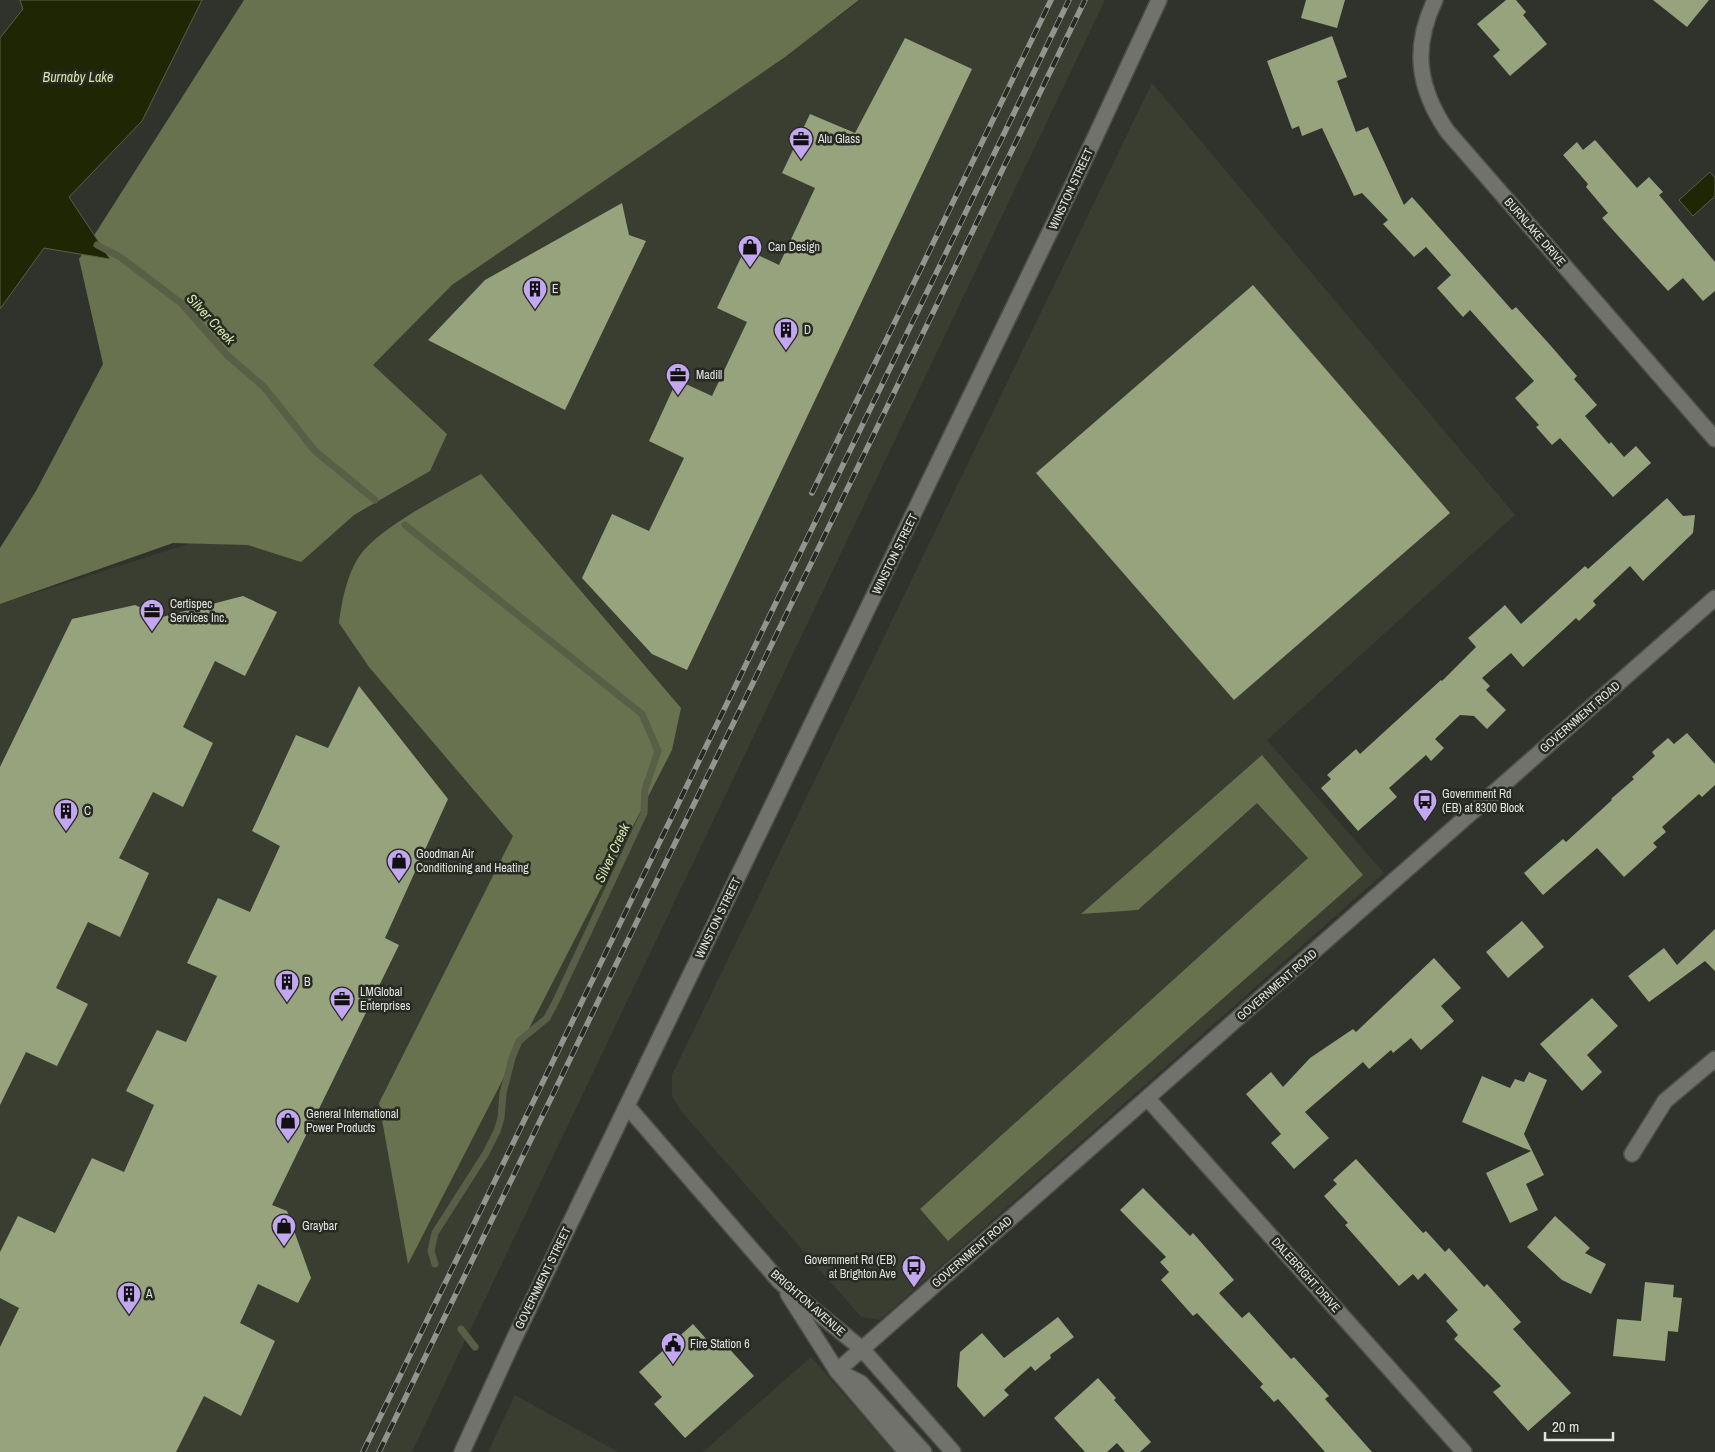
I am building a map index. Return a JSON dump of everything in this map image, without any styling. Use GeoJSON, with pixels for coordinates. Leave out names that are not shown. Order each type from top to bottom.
{"type":"FeatureCollection","features":[{"type":"Feature","properties":{"kind":"street","name":"WINSTON STREET"},"geometry":{"type":"LineString","coordinates":[[627,1106],[1073,185],[1159,0]]}},
{"type":"Feature","properties":{"kind":"street","name":"BURNLAKE DRIVE"},"geometry":{"type":"LineString","coordinates":[[1435,0],[1426,19],[1422,34],[1420,65],[1429,101],[1437,117],[1447,131],[1715,439]]}},
{"type":"Feature","properties":{"kind":"street","name":"GOVERNMENT ROAD"},"geometry":{"type":"LineString","coordinates":[[837,1371],[1715,598]]}},
{"type":"Feature","properties":{"kind":"street"},"geometry":{"type":"LineString","coordinates":[[1632,1154],[1665,1102],[1715,1059]]}},
{"type":"Feature","properties":{"kind":"street","name":"DALEBRIGHT DRIVE"},"geometry":{"type":"LineString","coordinates":[[1148,1099],[1464,1452]]}},
{"type":"Feature","properties":{"kind":"street","name":"BRIGHTON AVENUE"},"geometry":{"type":"LineString","coordinates":[[627,1106],[780,1282],[862,1349],[953,1452]]}},
{"type":"Feature","properties":{"kind":"street","name":"GOVERNMENT STREET"},"geometry":{"type":"LineString","coordinates":[[462,1452],[627,1106]]}},
{"type":"Feature","properties":{"kind":"street"},"geometry":{"type":"LineString","coordinates":[[780,1282],[837,1371],[906,1452]]}},
{"type":"Feature","properties":{"kind":"street"},"geometry":{"type":"LineString","coordinates":[[837,1371],[861,1383],[924,1452]]}},
{"type":"Feature","properties":{"kind":"shaded area"},"geometry":{"type":"Polygon","coordinates":[[[244,0],[859,0],[785,57],[452,285],[373,365],[447,434],[430,471],[354,515],[301,562],[248,545],[173,543],[0,604],[0,548],[36,491],[103,364],[79,259],[244,0]]]}},
{"type":"Feature","properties":{"kind":"shaded area"},"geometry":{"type":"Polygon","coordinates":[[[861,0],[1105,0],[412,1452],[0,1452],[0,604],[285,513],[373,365],[452,285],[784,57],[861,0]]]}},
{"type":"Feature","properties":{"kind":"shaded area"},"geometry":{"type":"Polygon","coordinates":[[[1152,83],[1515,515],[1267,740],[1384,873],[880,1320],[861,1317],[681,1111],[672,1096],[672,1075],[1152,83]]]}},
{"type":"Feature","properties":{"kind":"shaded area"},"geometry":{"type":"Polygon","coordinates":[[[481,474],[681,708],[672,750],[408,1264],[379,1103],[513,836],[369,667],[339,623],[344,594],[350,575],[364,550],[375,539],[403,519],[481,474]]]}},
{"type":"Feature","properties":{"kind":"shaded area"},"geometry":{"type":"Polygon","coordinates":[[[1262,755],[1363,875],[948,1241],[920,1209],[1308,858],[1257,803],[1138,910],[1081,914],[1262,755]]]}},
{"type":"Feature","properties":{"kind":"shaded area"},"geometry":{"type":"Polygon","coordinates":[[[811,1357],[894,1452],[703,1452],[811,1357]]]}},
{"type":"Feature","properties":{"kind":"shaded area"},"geometry":{"type":"Polygon","coordinates":[[[515,1395],[618,1452],[488,1452],[515,1395]]]}},
{"type":"Feature","properties":{"kind":"water","name":"Burnaby Lake"},"geometry":{"type":"Polygon","coordinates":[[[20,0],[202,0],[142,121],[69,197],[110,259],[44,248],[0,309],[0,38],[23,9],[20,0]]]}},
{"type":"Feature","properties":{"kind":"water"},"geometry":{"type":"Polygon","coordinates":[[[1710,172],[1715,178],[1715,196],[1693,216],[1679,200],[1710,172]]]}},
{"type":"Feature","properties":{"kind":"building"},"geometry":{"type":"Polygon","coordinates":[[[1306,0],[1345,0],[1337,28],[1301,18],[1306,0]]]}},
{"type":"Feature","properties":{"kind":"building"},"geometry":{"type":"Polygon","coordinates":[[[1506,0],[1516,0],[1526,12],[1523,15],[1547,44],[1510,76],[1493,56],[1500,50],[1477,24],[1506,0]]]}},
{"type":"Feature","properties":{"kind":"building"},"geometry":{"type":"Polygon","coordinates":[[[1653,0],[1709,0],[1687,27],[1653,0]]]}},
{"type":"Feature","properties":{"kind":"building"},"geometry":{"type":"Polygon","coordinates":[[[1332,36],[1347,77],[1337,81],[1356,132],[1368,127],[1404,205],[1412,197],[1512,310],[1516,307],[1577,376],[1574,379],[1597,405],[1585,416],[1609,444],[1611,442],[1624,457],[1636,446],[1651,463],[1613,497],[1560,438],[1552,445],[1536,427],[1539,425],[1515,398],[1534,381],[1470,310],[1463,317],[1437,288],[1451,275],[1426,247],[1414,257],[1383,224],[1388,220],[1362,193],[1354,196],[1322,128],[1302,136],[1299,126],[1292,129],[1267,61],[1332,36]]]}},
{"type":"Feature","properties":{"kind":"building","name":"D"},"geometry":{"type":"Polygon","coordinates":[[[905,38],[972,69],[687,670],[652,654],[582,578],[612,514],[649,531],[684,458],[649,441],[677,380],[712,396],[747,322],[717,308],[745,249],[779,265],[815,188],[782,173],[810,114],[855,133],[905,38]]]}},
{"type":"Feature","properties":{"kind":"building"},"geometry":{"type":"Polygon","coordinates":[[[1595,140],[1637,188],[1649,177],[1663,192],[1659,195],[1715,262],[1715,291],[1703,301],[1683,278],[1668,291],[1602,218],[1608,213],[1586,187],[1588,184],[1563,155],[1577,142],[1583,150],[1595,140]]]}},
{"type":"Feature","properties":{"kind":"building","name":"E"},"geometry":{"type":"Polygon","coordinates":[[[622,203],[629,235],[646,241],[565,410],[428,340],[485,280],[622,203]]]}},
{"type":"Feature","properties":{"kind":"building"},"geometry":{"type":"Polygon","coordinates":[[[1253,285],[1450,513],[1234,700],[1036,473],[1253,285]]]}},
{"type":"Feature","properties":{"kind":"building"},"geometry":{"type":"Polygon","coordinates":[[[1667,498],[1683,516],[1695,515],[1693,533],[1643,581],[1630,566],[1593,601],[1596,605],[1579,621],[1576,618],[1523,667],[1511,653],[1482,678],[1490,686],[1486,690],[1506,710],[1487,729],[1474,716],[1460,715],[1435,739],[1444,748],[1431,761],[1426,755],[1389,788],[1397,797],[1358,831],[1321,788],[1331,779],[1327,775],[1356,749],[1360,754],[1442,681],[1476,647],[1468,638],[1505,605],[1521,624],[1585,566],[1588,569],[1667,498]]]}},
{"type":"Feature","properties":{"kind":"building","name":"C"},"geometry":{"type":"Polygon","coordinates":[[[243,596],[277,612],[245,676],[215,661],[183,727],[213,743],[183,807],[153,792],[119,858],[149,873],[120,937],[88,922],[56,988],[88,1004],[57,1066],[26,1052],[0,1105],[0,767],[72,619],[135,605],[162,617],[243,596]]]}},
{"type":"Feature","properties":{"kind":"building","name":"B"},"geometry":{"type":"Polygon","coordinates":[[[359,686],[448,799],[385,938],[399,945],[272,1205],[287,1211],[311,1278],[298,1303],[258,1284],[240,1323],[275,1341],[241,1416],[204,1396],[176,1452],[0,1452],[0,1347],[19,1308],[0,1298],[0,1252],[18,1216],[55,1233],[92,1158],[124,1172],[154,1105],[126,1091],[157,1030],[186,1042],[217,976],[187,963],[218,898],[250,912],[280,846],[252,831],[296,735],[328,748],[359,686]]]}},
{"type":"Feature","properties":{"kind":"building"},"geometry":{"type":"Polygon","coordinates":[[[1687,733],[1715,764],[1715,785],[1702,797],[1699,794],[1662,827],[1666,832],[1653,843],[1657,847],[1624,877],[1597,848],[1543,895],[1524,873],[1563,839],[1566,842],[1612,800],[1634,779],[1632,777],[1655,756],[1652,752],[1668,738],[1674,744],[1687,733]]]}},
{"type":"Feature","properties":{"kind":"building"},"geometry":{"type":"Polygon","coordinates":[[[1522,921],[1544,947],[1508,978],[1486,952],[1522,921]]]}},
{"type":"Feature","properties":{"kind":"building"},"geometry":{"type":"Polygon","coordinates":[[[1715,929],[1715,971],[1705,961],[1649,1002],[1628,976],[1664,948],[1677,965],[1715,929]]]}},
{"type":"Feature","properties":{"kind":"building"},"geometry":{"type":"Polygon","coordinates":[[[1434,958],[1461,988],[1441,1006],[1454,1021],[1421,1050],[1411,1038],[1393,1053],[1391,1050],[1369,1069],[1363,1062],[1305,1112],[1329,1138],[1294,1169],[1271,1143],[1281,1134],[1246,1094],[1271,1072],[1283,1087],[1310,1058],[1353,1029],[1356,1032],[1434,958]]]}},
{"type":"Feature","properties":{"kind":"building"},"geometry":{"type":"Polygon","coordinates":[[[1592,998],[1618,1026],[1587,1055],[1602,1072],[1582,1091],[1540,1044],[1592,998]]]}},
{"type":"Feature","properties":{"kind":"building"},"geometry":{"type":"Polygon","coordinates":[[[1529,1072],[1547,1080],[1524,1134],[1544,1175],[1526,1184],[1538,1210],[1510,1223],[1486,1173],[1531,1151],[1462,1122],[1482,1076],[1510,1088],[1515,1079],[1524,1082],[1529,1072]]]}},
{"type":"Feature","properties":{"kind":"building"},"geometry":{"type":"Polygon","coordinates":[[[1356,1159],[1423,1233],[1426,1231],[1445,1252],[1449,1248],[1484,1287],[1487,1284],[1521,1322],[1513,1329],[1571,1393],[1528,1431],[1493,1392],[1501,1386],[1454,1339],[1458,1335],[1446,1321],[1458,1310],[1425,1273],[1418,1280],[1413,1274],[1399,1286],[1345,1225],[1348,1223],[1324,1196],[1337,1184],[1333,1180],[1356,1159]]]}},
{"type":"Feature","properties":{"kind":"building"},"geometry":{"type":"Polygon","coordinates":[[[1143,1188],[1190,1236],[1193,1233],[1234,1280],[1219,1293],[1242,1318],[1249,1312],[1291,1359],[1294,1357],[1329,1396],[1325,1399],[1372,1452],[1325,1452],[1278,1399],[1274,1402],[1260,1387],[1263,1384],[1197,1313],[1193,1316],[1161,1280],[1169,1272],[1160,1262],[1166,1257],[1120,1210],[1143,1188]]]}},
{"type":"Feature","properties":{"kind":"building"},"geometry":{"type":"Polygon","coordinates":[[[1555,1216],[1590,1248],[1585,1253],[1606,1264],[1591,1294],[1562,1280],[1527,1247],[1555,1216]]]}},
{"type":"Feature","properties":{"kind":"building"},"geometry":{"type":"Polygon","coordinates":[[[1645,1282],[1674,1285],[1673,1297],[1682,1298],[1678,1332],[1668,1331],[1665,1361],[1613,1356],[1617,1319],[1641,1321],[1645,1282]]]}},
{"type":"Feature","properties":{"kind":"building"},"geometry":{"type":"Polygon","coordinates":[[[1058,1317],[1074,1337],[1050,1355],[1051,1358],[1035,1371],[1031,1366],[1004,1390],[1009,1395],[984,1417],[957,1386],[960,1352],[982,1333],[1004,1358],[1058,1317]]]}},
{"type":"Feature","properties":{"kind":"building"},"geometry":{"type":"Polygon","coordinates":[[[693,1324],[716,1350],[724,1343],[754,1376],[685,1438],[654,1404],[662,1397],[639,1372],[693,1324]]]}},
{"type":"Feature","properties":{"kind":"building"},"geometry":{"type":"Polygon","coordinates":[[[1098,1378],[1116,1398],[1114,1400],[1151,1442],[1140,1452],[1125,1452],[1117,1443],[1107,1452],[1085,1452],[1054,1418],[1098,1378]]]}},
{"type":"Feature","properties":{"kind":"waterway","name":"Silver Creek"},"geometry":{"type":"LineString","coordinates":[[97,245],[120,257],[181,303],[227,355],[264,387],[315,451],[375,500]]}},
{"type":"Feature","properties":{"kind":"waterway","name":"Silver Creek"},"geometry":{"type":"LineString","coordinates":[[405,525],[642,714],[658,751],[645,789],[644,813],[556,1001],[547,1018],[519,1041],[512,1058],[503,1093],[501,1118],[497,1131],[486,1153],[435,1233],[431,1251],[435,1264]]}},
{"type":"Feature","properties":{"kind":"waterway","name":"Silver Creek"},"geometry":{"type":"LineString","coordinates":[[461,1329],[475,1347]]}},
{"type":"Feature","properties":{"kind":"railway"},"geometry":{"type":"LineString","coordinates":[[812,493],[1051,0]]}},
{"type":"Feature","properties":{"kind":"railway"},"geometry":{"type":"LineString","coordinates":[[363,1452],[1069,0]]}},
{"type":"Feature","properties":{"kind":"railway"},"geometry":{"type":"LineString","coordinates":[[379,1452],[1085,0]]}},
{"type":"Feature","properties":{"kind":"place","name":"Alu Glass"},"geometry":{"type":"Point","coordinates":[801,160]}},
{"type":"Feature","properties":{"kind":"place","name":"Can Design"},"geometry":{"type":"Point","coordinates":[750,268]}},
{"type":"Feature","properties":{"kind":"place","name":"E"},"geometry":{"type":"Point","coordinates":[535,310]}},
{"type":"Feature","properties":{"kind":"place","name":"D"},"geometry":{"type":"Point","coordinates":[786,351]}},
{"type":"Feature","properties":{"kind":"place","name":"Madill"},"geometry":{"type":"Point","coordinates":[678,396]}},
{"type":"Feature","properties":{"kind":"place","name":"Certispec Services Inc."},"geometry":{"type":"Point","coordinates":[152,632]}},
{"type":"Feature","properties":{"kind":"place","name":"Government Rd (EB) at 8300 Block"},"geometry":{"type":"Point","coordinates":[1425,822]}},
{"type":"Feature","properties":{"kind":"place","name":"C"},"geometry":{"type":"Point","coordinates":[66,832]}},
{"type":"Feature","properties":{"kind":"place","name":"Goodman Air Conditioning and Heating"},"geometry":{"type":"Point","coordinates":[399,882]}},
{"type":"Feature","properties":{"kind":"place","name":"B"},"geometry":{"type":"Point","coordinates":[287,1003]}},
{"type":"Feature","properties":{"kind":"place","name":"LMGlobal Enterprises"},"geometry":{"type":"Point","coordinates":[342,1020]}},
{"type":"Feature","properties":{"kind":"place","name":"General International Power Products"},"geometry":{"type":"Point","coordinates":[288,1142]}},
{"type":"Feature","properties":{"kind":"place","name":"Graybar"},"geometry":{"type":"Point","coordinates":[284,1247]}},
{"type":"Feature","properties":{"kind":"place","name":"Government Rd (EB) at Brighton Ave"},"geometry":{"type":"Point","coordinates":[914,1288]}},
{"type":"Feature","properties":{"kind":"place","name":"A"},"geometry":{"type":"Point","coordinates":[129,1315]}},
{"type":"Feature","properties":{"kind":"place","name":"Fire Station 6"},"geometry":{"type":"Point","coordinates":[673,1365]}}]}
